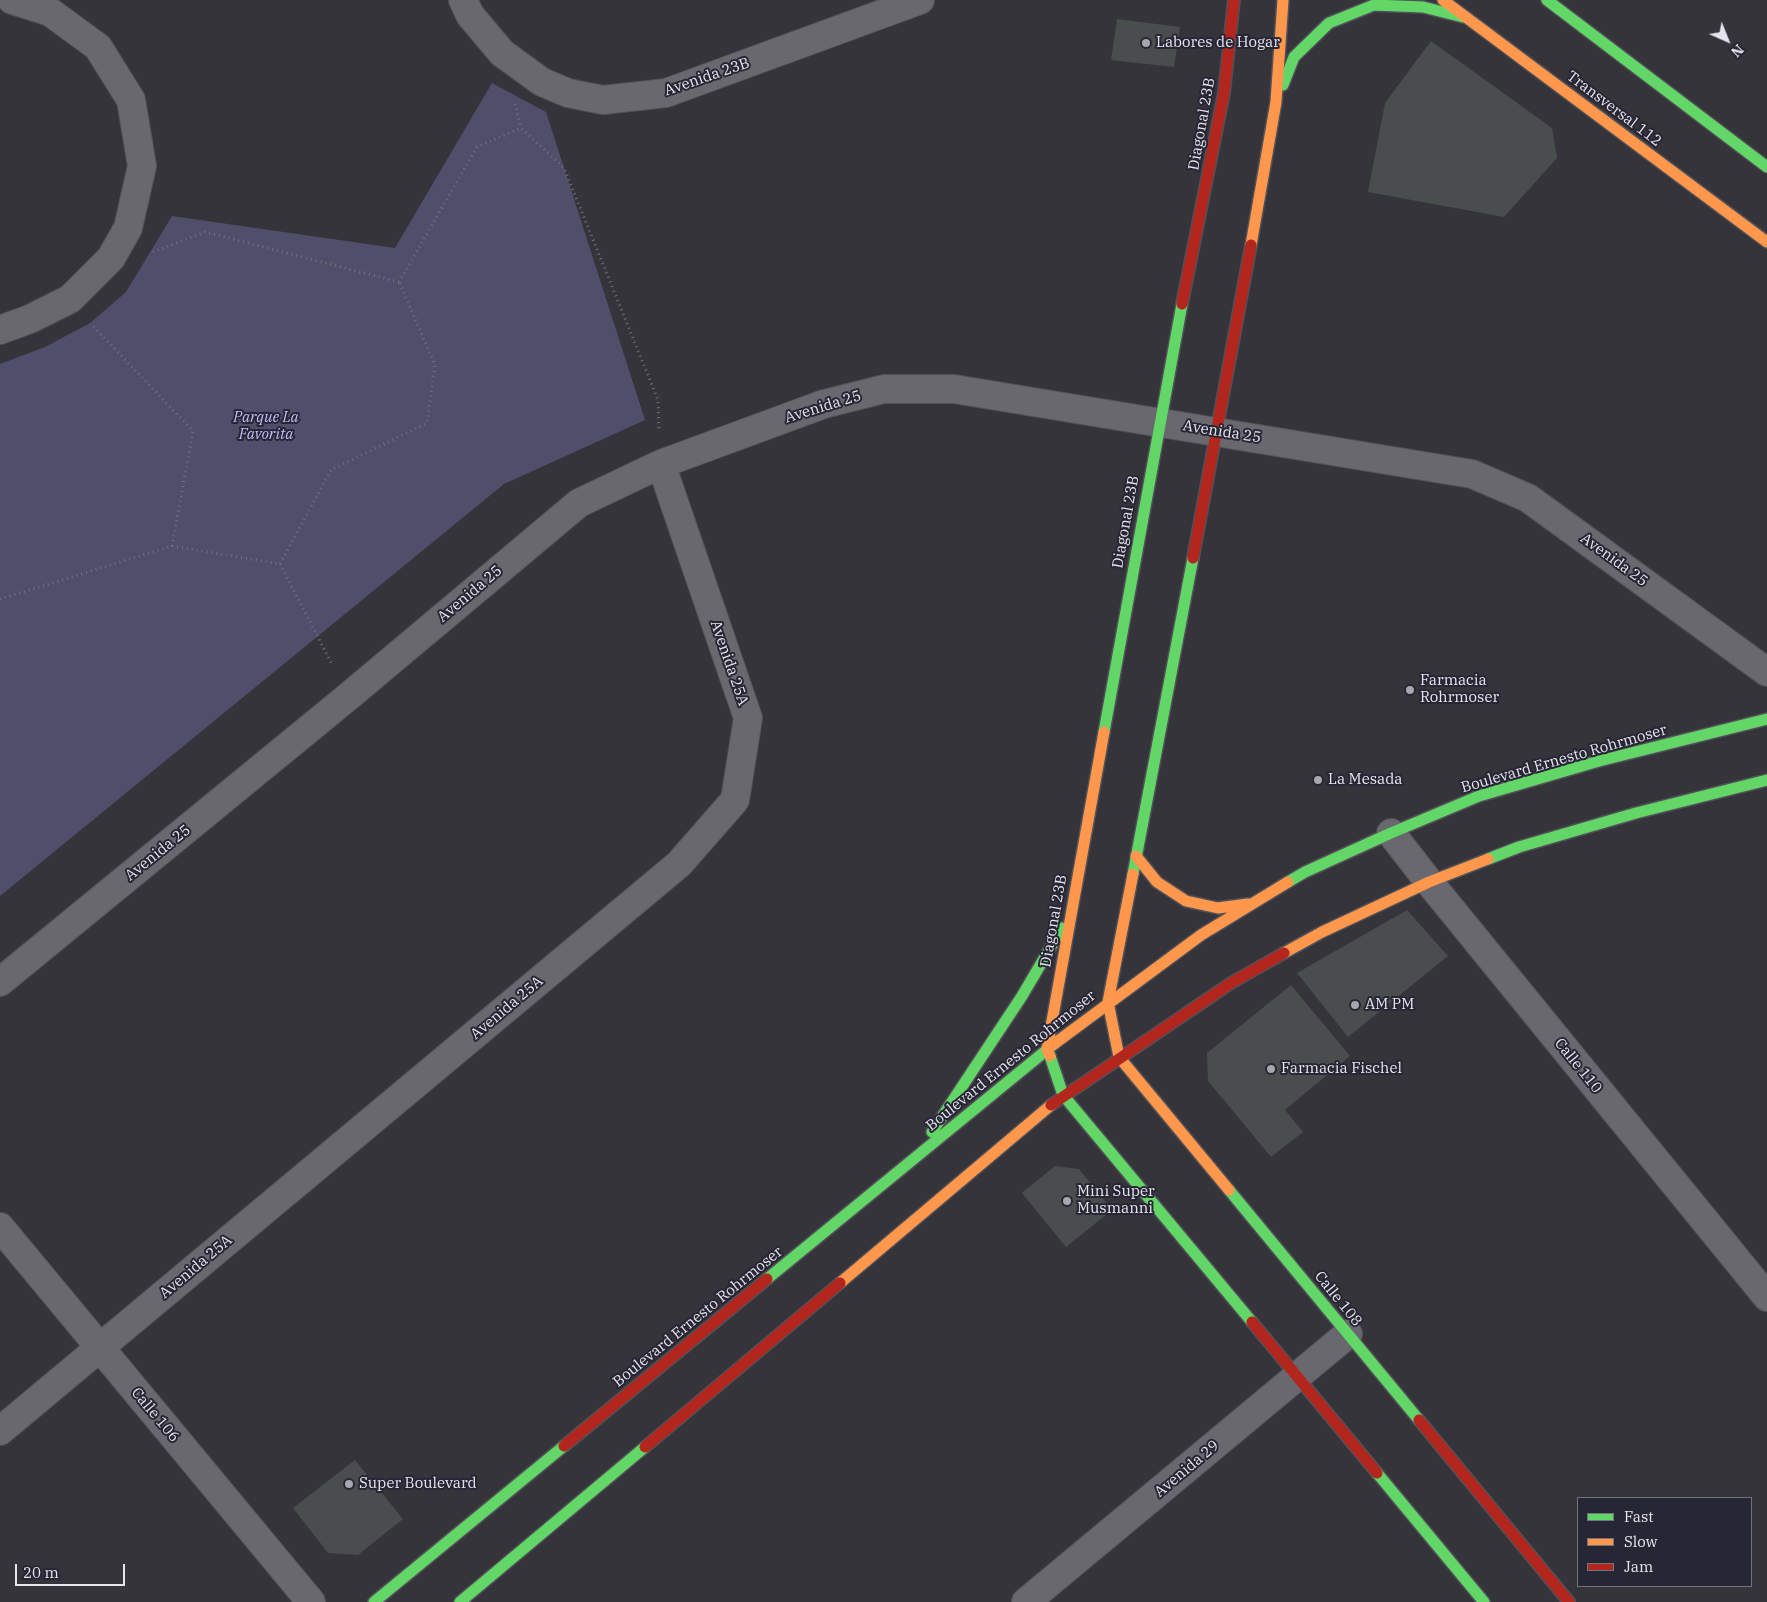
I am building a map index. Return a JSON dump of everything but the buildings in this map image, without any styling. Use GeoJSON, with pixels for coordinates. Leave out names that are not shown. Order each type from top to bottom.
{"type":"FeatureCollection","features":[{"type":"Feature","properties":{"kind":"main road","name":"Diagonal 23B"},"geometry":{"type":"LineString","coordinates":[[1047,1050],[1160,422],[1224,93],[1234,0]]}},
{"type":"Feature","properties":{"kind":"main road"},"geometry":{"type":"LineString","coordinates":[[1108,1002],[1218,431],[1276,102],[1283,0]]}},
{"type":"Feature","properties":{"kind":"main road","name":"Transversal 112"},"geometry":{"type":"LineString","coordinates":[[1443,0],[1767,242]]}},
{"type":"Feature","properties":{"kind":"main road"},"geometry":{"type":"LineString","coordinates":[[1547,0],[1767,168]]}},
{"type":"Feature","properties":{"kind":"main road"},"geometry":{"type":"LineString","coordinates":[[1276,102],[1294,57],[1329,23],[1374,5],[1423,8],[1467,17]]}},
{"type":"Feature","properties":{"kind":"main road","name":"Boulevard Ernesto Rohrmoser"},"geometry":{"type":"LineString","coordinates":[[374,1602],[1047,1050],[1108,1002],[1201,935],[1305,872],[1391,832],[1480,796],[1599,761],[1767,719]]}},
{"type":"Feature","properties":{"kind":"main road"},"geometry":{"type":"LineString","coordinates":[[460,1602],[1063,1095],[1231,982],[1322,932],[1429,882],[1519,847],[1636,813],[1767,780]]}},
{"type":"Feature","properties":{"kind":"main road"},"geometry":{"type":"LineString","coordinates":[[1136,856],[1157,882],[1186,901],[1218,908],[1252,904]]}},
{"type":"Feature","properties":{"kind":"main road"},"geometry":{"type":"LineString","coordinates":[[912,1160],[969,1079],[1016,1005],[1071,911]]}},
{"type":"Feature","properties":{"kind":"main road","name":"Calle 108"},"geometry":{"type":"LineString","coordinates":[[1108,1002],[1119,1057],[1569,1602]]}},
{"type":"Feature","properties":{"kind":"main road"},"geometry":{"type":"LineString","coordinates":[[1047,1050],[1063,1095],[1484,1602]]}},
{"type":"Feature","properties":{"kind":"street"},"geometry":{"type":"LineString","coordinates":[[0,330],[30,319],[70,299],[111,258],[128,228],[142,166],[131,100],[98,47],[50,12],[12,0]]}},
{"type":"Feature","properties":{"kind":"street","name":"Avenida 23B"},"geometry":{"type":"LineString","coordinates":[[463,0],[470,16],[502,53],[542,82],[568,93],[603,100],[666,93],[920,0]]}},
{"type":"Feature","properties":{"kind":"street","name":"Avenida 25"},"geometry":{"type":"LineString","coordinates":[[0,982],[349,696],[579,503],[661,464],[824,404],[884,389],[954,389],[1472,474],[1528,498],[1767,672]]}},
{"type":"Feature","properties":{"kind":"street","name":"Avenida 25A"},"geometry":{"type":"LineString","coordinates":[[0,1431],[679,864],[734,800],[748,718],[661,464]]}},
{"type":"Feature","properties":{"kind":"street","name":"Calle 110"},"geometry":{"type":"LineString","coordinates":[[1391,832],[1429,882],[1767,1297]]}},
{"type":"Feature","properties":{"kind":"street","name":"Calle 106"},"geometry":{"type":"LineString","coordinates":[[0,1227],[99,1349],[311,1602]]}},
{"type":"Feature","properties":{"kind":"street","name":"Avenida 29"},"geometry":{"type":"LineString","coordinates":[[1026,1602],[1348,1334]]}},
{"type":"Feature","properties":{"kind":"path"},"geometry":{"type":"LineString","coordinates":[[399,282],[477,147],[521,128],[564,168],[658,400],[661,464]]}},
{"type":"Feature","properties":{"kind":"path"},"geometry":{"type":"LineString","coordinates":[[111,258],[151,253],[205,232],[399,282]]}},
{"type":"Feature","properties":{"kind":"path"},"geometry":{"type":"LineString","coordinates":[[280,564],[331,470],[427,423],[435,365],[399,282]]}},
{"type":"Feature","properties":{"kind":"path"},"geometry":{"type":"LineString","coordinates":[[70,299],[90,323],[193,431],[172,546]]}},
{"type":"Feature","properties":{"kind":"path"},"geometry":{"type":"LineString","coordinates":[[0,599],[172,546],[280,564]]}},
{"type":"Feature","properties":{"kind":"path"},"geometry":{"type":"LineString","coordinates":[[280,564],[349,696]]}},
{"type":"Feature","properties":{"kind":"green space","name":"Parque La Favorita"},"geometry":{"type":"Polygon","coordinates":[[[492,83],[546,112],[645,420],[504,484],[0,896],[0,364],[45,347],[90,323],[126,292],[172,216],[395,248],[492,83]]]}},
{"type":"Feature","properties":{"kind":"traffic: fast"},"geometry":{"type":"LineString","coordinates":[[1547,0],[1767,167]]}},
{"type":"Feature","properties":{"kind":"traffic: fast"},"geometry":{"type":"LineString","coordinates":[[1283,85],[1294,57],[1329,23],[1374,5],[1423,7],[1463,17]]}},
{"type":"Feature","properties":{"kind":"traffic: fast"},"geometry":{"type":"LineString","coordinates":[[1104,732],[1182,304]]}},
{"type":"Feature","properties":{"kind":"traffic: fast"},"geometry":{"type":"LineString","coordinates":[[1133,874],[1193,558]]}},
{"type":"Feature","properties":{"kind":"traffic: fast"},"geometry":{"type":"LineString","coordinates":[[1288,882],[1305,872],[1391,833],[1479,796],[1599,761],[1767,719]]}},
{"type":"Feature","properties":{"kind":"traffic: fast"},"geometry":{"type":"LineString","coordinates":[[1488,859],[1519,847],[1636,813],[1767,780]]}},
{"type":"Feature","properties":{"kind":"traffic: fast"},"geometry":{"type":"LineString","coordinates":[[932,1132],[1022,996],[1062,928]]}},
{"type":"Feature","properties":{"kind":"traffic: fast"},"geometry":{"type":"LineString","coordinates":[[767,1279],[1054,1044]]}},
{"type":"Feature","properties":{"kind":"traffic: fast"},"geometry":{"type":"LineString","coordinates":[[1050,1056],[1063,1095],[1252,1322]]}},
{"type":"Feature","properties":{"kind":"traffic: fast"},"geometry":{"type":"LineString","coordinates":[[1229,1190],[1419,1420]]}},
{"type":"Feature","properties":{"kind":"traffic: fast"},"geometry":{"type":"LineString","coordinates":[[374,1602],[564,1446]]}},
{"type":"Feature","properties":{"kind":"traffic: fast"},"geometry":{"type":"LineString","coordinates":[[460,1602],[645,1447]]}},
{"type":"Feature","properties":{"kind":"traffic: fast"},"geometry":{"type":"LineString","coordinates":[[1377,1473],[1484,1602]]}},
{"type":"Feature","properties":{"kind":"traffic: slow"},"geometry":{"type":"LineString","coordinates":[[1251,245],[1276,102],[1283,0]]}},
{"type":"Feature","properties":{"kind":"traffic: slow"},"geometry":{"type":"LineString","coordinates":[[1443,0],[1767,242]]}},
{"type":"Feature","properties":{"kind":"traffic: slow"},"geometry":{"type":"LineString","coordinates":[[1050,1056],[1047,1049],[1104,732]]}},
{"type":"Feature","properties":{"kind":"traffic: slow"},"geometry":{"type":"LineString","coordinates":[[1136,856],[1157,882],[1186,901],[1218,908],[1248,904]]}},
{"type":"Feature","properties":{"kind":"traffic: slow"},"geometry":{"type":"LineString","coordinates":[[1284,953],[1322,932],[1429,882],[1488,859]]}},
{"type":"Feature","properties":{"kind":"traffic: slow"},"geometry":{"type":"LineString","coordinates":[[1133,874],[1108,1002],[1119,1057],[1229,1190]]}},
{"type":"Feature","properties":{"kind":"traffic: slow"},"geometry":{"type":"LineString","coordinates":[[1054,1044],[1201,935],[1288,882]]}},
{"type":"Feature","properties":{"kind":"traffic: slow"},"geometry":{"type":"LineString","coordinates":[[840,1283],[1051,1105]]}},
{"type":"Feature","properties":{"kind":"traffic: jam"},"geometry":{"type":"LineString","coordinates":[[1182,304],[1224,93],[1234,0]]}},
{"type":"Feature","properties":{"kind":"traffic: jam"},"geometry":{"type":"LineString","coordinates":[[1193,558],[1251,245]]}},
{"type":"Feature","properties":{"kind":"traffic: jam"},"geometry":{"type":"LineString","coordinates":[[1051,1105],[1231,983],[1284,953]]}},
{"type":"Feature","properties":{"kind":"traffic: jam"},"geometry":{"type":"LineString","coordinates":[[564,1446],[767,1279]]}},
{"type":"Feature","properties":{"kind":"traffic: jam"},"geometry":{"type":"LineString","coordinates":[[645,1447],[840,1283]]}},
{"type":"Feature","properties":{"kind":"traffic: jam"},"geometry":{"type":"LineString","coordinates":[[1252,1322],[1377,1473]]}},
{"type":"Feature","properties":{"kind":"traffic: jam"},"geometry":{"type":"LineString","coordinates":[[1419,1420],[1569,1602]]}},
{"type":"Feature","properties":{"kind":"place","name":"Labores de Hogar"},"geometry":{"type":"Point","coordinates":[1146,43]}},
{"type":"Feature","properties":{"kind":"place","name":"Farmacia Rohrmoser"},"geometry":{"type":"Point","coordinates":[1410,690]}},
{"type":"Feature","properties":{"kind":"place","name":"La Mesada"},"geometry":{"type":"Point","coordinates":[1318,780]}},
{"type":"Feature","properties":{"kind":"place","name":"AM PM"},"geometry":{"type":"Point","coordinates":[1355,1005]}},
{"type":"Feature","properties":{"kind":"place","name":"Farmacia Fischel"},"geometry":{"type":"Point","coordinates":[1271,1069]}},
{"type":"Feature","properties":{"kind":"place","name":"Mini Super Musmanni"},"geometry":{"type":"Point","coordinates":[1067,1201]}},
{"type":"Feature","properties":{"kind":"place","name":"Super Boulevard"},"geometry":{"type":"Point","coordinates":[349,1484]}}]}
